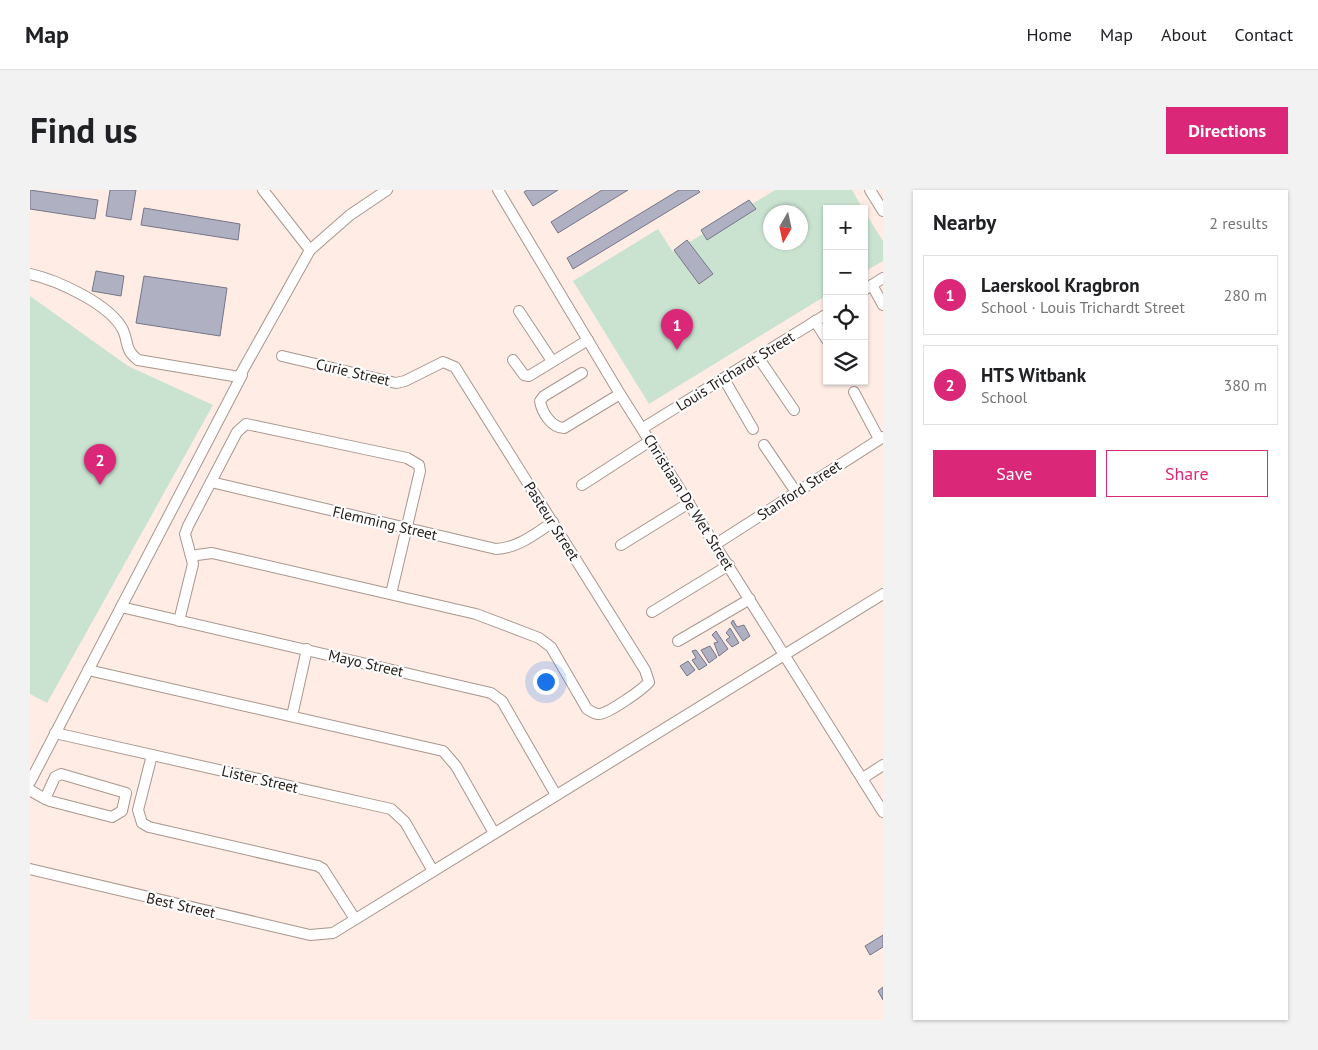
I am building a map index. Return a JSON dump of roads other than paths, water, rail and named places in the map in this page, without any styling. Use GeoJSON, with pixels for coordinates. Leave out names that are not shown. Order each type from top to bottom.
{"type":"FeatureCollection","features":[{"type":"Feature","properties":{"kind":"street"},"geometry":{"type":"LineString","coordinates":[[263,190],[310,250]]}},
{"type":"Feature","properties":{"kind":"street"},"geometry":{"type":"LineString","coordinates":[[30,782],[242,375],[310,250],[350,215],[387,190]]}},
{"type":"Feature","properties":{"kind":"street","name":"Christiaan De Wet Street"},"geometry":{"type":"LineString","coordinates":[[498,190],[620,394],[785,652],[883,812]]}},
{"type":"Feature","properties":{"kind":"street"},"geometry":{"type":"LineString","coordinates":[[870,190],[883,211]]}},
{"type":"Feature","properties":{"kind":"street"},"geometry":{"type":"LineString","coordinates":[[30,274],[49,279],[95,303],[124,331],[126,345],[138,360],[234,377],[242,375]]}},
{"type":"Feature","properties":{"kind":"street"},"geometry":{"type":"LineString","coordinates":[[883,278],[868,288],[883,305]]}},
{"type":"Feature","properties":{"kind":"street"},"geometry":{"type":"LineString","coordinates":[[520,312],[552,361]]}},
{"type":"Feature","properties":{"kind":"street","name":"Louis Trichardt Street"},"geometry":{"type":"LineString","coordinates":[[643,428],[823,316]]}},
{"type":"Feature","properties":{"kind":"street"},"geometry":{"type":"LineString","coordinates":[[815,321],[823,334]]}},
{"type":"Feature","properties":{"kind":"street"},"geometry":{"type":"LineString","coordinates":[[513,360],[524,375],[529,376],[588,340]]}},
{"type":"Feature","properties":{"kind":"street","name":"Curie Street"},"geometry":{"type":"LineString","coordinates":[[282,356],[396,382],[405,381],[436,364],[449,364]]}},
{"type":"Feature","properties":{"kind":"street"},"geometry":{"type":"LineString","coordinates":[[758,357],[794,410]]}},
{"type":"Feature","properties":{"kind":"street","name":"Pasteur Street"},"geometry":{"type":"LineString","coordinates":[[391,594],[476,614],[544,641],[551,648],[588,708],[596,714],[603,713],[640,691],[649,682],[645,670],[460,374],[449,364]]}},
{"type":"Feature","properties":{"kind":"street"},"geometry":{"type":"LineString","coordinates":[[582,374],[544,396],[540,402],[542,410],[552,424],[564,428],[620,394]]}},
{"type":"Feature","properties":{"kind":"street"},"geometry":{"type":"LineString","coordinates":[[724,379],[753,429]]}},
{"type":"Feature","properties":{"kind":"street"},"geometry":{"type":"LineString","coordinates":[[854,392],[881,438]]}},
{"type":"Feature","properties":{"kind":"street"},"geometry":{"type":"LineString","coordinates":[[179,620],[192,558],[185,534],[237,432],[246,424],[407,458],[419,465],[420,472],[391,594],[212,553],[197,555],[192,558]]}},
{"type":"Feature","properties":{"kind":"street","name":"Stanford Street"},"geometry":{"type":"LineString","coordinates":[[716,544],[881,438]]}},
{"type":"Feature","properties":{"kind":"street"},"geometry":{"type":"LineString","coordinates":[[582,485],[650,441]]}},
{"type":"Feature","properties":{"kind":"street"},"geometry":{"type":"LineString","coordinates":[[764,445],[796,492]]}},
{"type":"Feature","properties":{"kind":"street","name":"Flemming Street"},"geometry":{"type":"LineString","coordinates":[[211,482],[496,549],[519,544],[553,522]]}},
{"type":"Feature","properties":{"kind":"street"},"geometry":{"type":"LineString","coordinates":[[621,545],[689,503]]}},
{"type":"Feature","properties":{"kind":"street"},"geometry":{"type":"LineString","coordinates":[[652,612],[729,565]]}},
{"type":"Feature","properties":{"kind":"street"},"geometry":{"type":"LineString","coordinates":[[152,755],[138,810],[142,823],[149,827],[318,866],[323,869],[355,919],[785,652],[883,594]]}},
{"type":"Feature","properties":{"kind":"street"},"geometry":{"type":"LineString","coordinates":[[678,641],[750,599]]}},
{"type":"Feature","properties":{"kind":"street","name":"Mayo Street"},"geometry":{"type":"LineString","coordinates":[[121,607],[482,689],[491,693],[502,702],[556,795]]}},
{"type":"Feature","properties":{"kind":"street"},"geometry":{"type":"LineString","coordinates":[[292,716],[307,649]]}},
{"type":"Feature","properties":{"kind":"street"},"geometry":{"type":"LineString","coordinates":[[88,670],[442,751],[456,766],[494,833]]}},
{"type":"Feature","properties":{"kind":"street","name":"Lister Street"},"geometry":{"type":"LineString","coordinates":[[56,733],[391,809],[404,822],[433,871]]}},
{"type":"Feature","properties":{"kind":"street"},"geometry":{"type":"LineString","coordinates":[[863,778],[883,765]]}},
{"type":"Feature","properties":{"kind":"street"},"geometry":{"type":"LineString","coordinates":[[30,790],[45,799],[112,818],[119,815],[122,811],[126,793],[61,774],[55,777],[45,799]]}},
{"type":"Feature","properties":{"kind":"street","name":"Best Street"},"geometry":{"type":"LineString","coordinates":[[30,869],[310,935],[333,933],[355,919]]}},
{"type":"Feature","properties":{"kind":"place","name":"Laerskool Kragbron"},"geometry":{"type":"Point","coordinates":[677,350]}},
{"type":"Feature","properties":{"kind":"place","name":"HTS Witbank"},"geometry":{"type":"Point","coordinates":[100,485]}}]}
